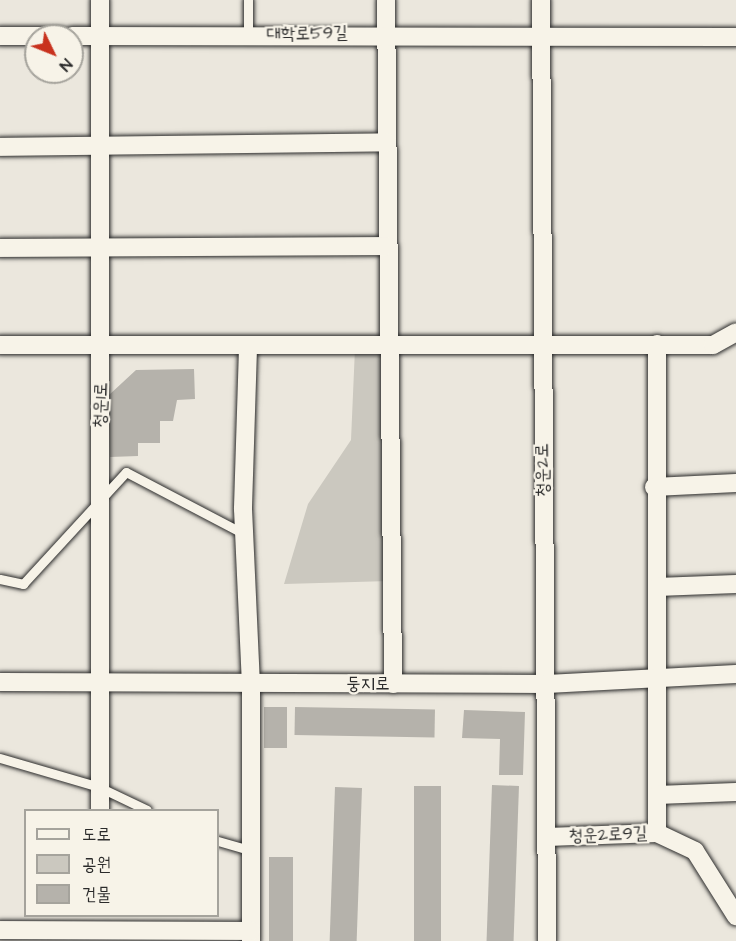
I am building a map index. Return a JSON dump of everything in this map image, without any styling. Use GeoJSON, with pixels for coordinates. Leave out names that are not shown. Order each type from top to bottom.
{"type":"FeatureCollection","features":[{"type":"Feature","properties":{"kind":"street","name":"청운1로"},"geometry":{"type":"LineString","coordinates":[[100,0],[103,346],[99,502],[100,809]]}},
{"type":"Feature","properties":{"kind":"street"},"geometry":{"type":"LineString","coordinates":[[386,0],[386,347],[393,684]]}},
{"type":"Feature","properties":{"kind":"street","name":"청운2로"},"geometry":{"type":"LineString","coordinates":[[541,0],[541,344],[547,684],[547,941]]}},
{"type":"Feature","properties":{"kind":"street","name":"대학로59길"},"geometry":{"type":"LineString","coordinates":[[84,36],[542,33],[736,37]]}},
{"type":"Feature","properties":{"kind":"street"},"geometry":{"type":"LineString","coordinates":[[0,36],[24,36]]}},
{"type":"Feature","properties":{"kind":"street"},"geometry":{"type":"LineString","coordinates":[[0,147],[387,142]]}},
{"type":"Feature","properties":{"kind":"street"},"geometry":{"type":"LineString","coordinates":[[0,248],[386,246]]}},
{"type":"Feature","properties":{"kind":"street"},"geometry":{"type":"LineString","coordinates":[[0,345],[248,348],[541,344],[713,345],[736,332]]}},
{"type":"Feature","properties":{"kind":"street"},"geometry":{"type":"LineString","coordinates":[[657,344],[654,487],[657,587],[657,833]]}},
{"type":"Feature","properties":{"kind":"street"},"geometry":{"type":"LineString","coordinates":[[0,930],[102,929],[251,936],[251,683],[245,534],[248,348]]}},
{"type":"Feature","properties":{"kind":"street"},"geometry":{"type":"LineString","coordinates":[[654,487],[736,483]]}},
{"type":"Feature","properties":{"kind":"street"},"geometry":{"type":"LineString","coordinates":[[657,587],[736,584]]}},
{"type":"Feature","properties":{"kind":"street","name":"둥지로"},"geometry":{"type":"LineString","coordinates":[[0,682],[547,684],[657,682],[736,674]]}},
{"type":"Feature","properties":{"kind":"street"},"geometry":{"type":"LineString","coordinates":[[657,795],[736,792]]}},
{"type":"Feature","properties":{"kind":"street","name":"청운2로9길"},"geometry":{"type":"LineString","coordinates":[[547,837],[657,833],[695,851],[736,916]]}},
{"type":"Feature","properties":{"kind":"lane"},"geometry":{"type":"LineString","coordinates":[[248,0],[249,35]]}},
{"type":"Feature","properties":{"kind":"lane"},"geometry":{"type":"LineString","coordinates":[[0,579],[23,584],[126,472],[245,534]]}},
{"type":"Feature","properties":{"kind":"lane"},"geometry":{"type":"LineString","coordinates":[[0,758],[99,787],[145,809]]}},
{"type":"Feature","properties":{"kind":"lane"},"geometry":{"type":"LineString","coordinates":[[219,841],[250,850]]}},
{"type":"Feature","properties":{"kind":"green space"},"geometry":{"type":"Polygon","coordinates":[[[386,347],[390,581],[284,584],[308,504],[351,440],[355,348],[386,347]]]}},
{"type":"Feature","properties":{"kind":"building"},"geometry":{"type":"Polygon","coordinates":[[[194,369],[195,399],[177,400],[173,421],[160,421],[160,443],[138,443],[138,456],[110,457],[109,395],[136,370],[194,369]]]}},
{"type":"Feature","properties":{"kind":"building"},"geometry":{"type":"Polygon","coordinates":[[[264,707],[287,707],[287,748],[264,748],[264,707]]]}},
{"type":"Feature","properties":{"kind":"building"},"geometry":{"type":"Polygon","coordinates":[[[295,707],[435,709],[434,737],[295,735],[295,707]]]}},
{"type":"Feature","properties":{"kind":"building"},"geometry":{"type":"Polygon","coordinates":[[[464,710],[525,712],[523,775],[499,775],[500,739],[462,738],[464,710]]]}},
{"type":"Feature","properties":{"kind":"building"},"geometry":{"type":"Polygon","coordinates":[[[492,785],[519,786],[514,941],[487,941],[492,785]]]}},
{"type":"Feature","properties":{"kind":"building"},"geometry":{"type":"Polygon","coordinates":[[[414,786],[441,786],[441,941],[414,941],[414,786]]]}},
{"type":"Feature","properties":{"kind":"building"},"geometry":{"type":"Polygon","coordinates":[[[335,787],[362,788],[357,941],[330,941],[335,787]]]}},
{"type":"Feature","properties":{"kind":"building"},"geometry":{"type":"Polygon","coordinates":[[[269,857],[293,857],[293,941],[269,941],[269,857]]]}}]}
